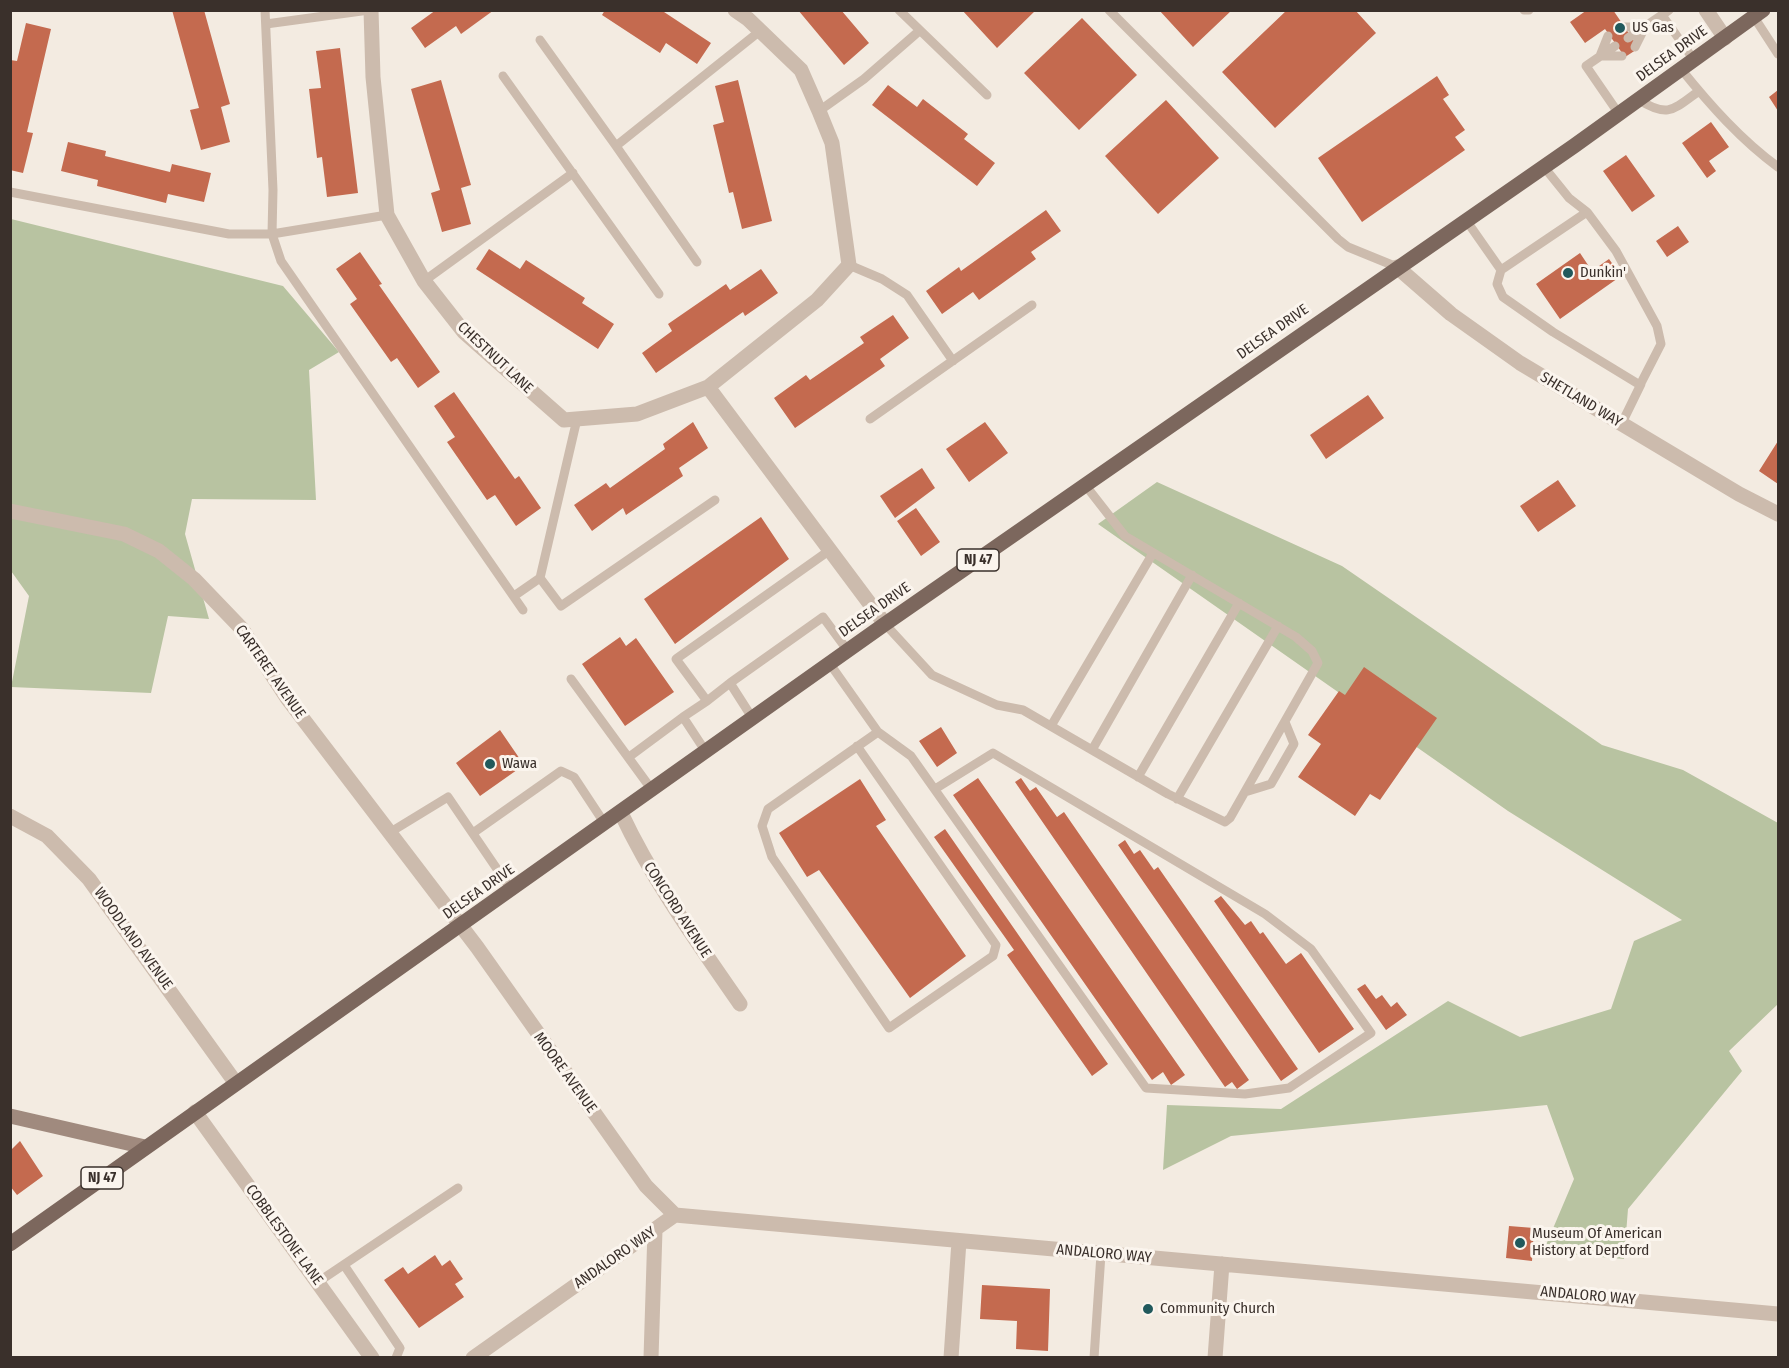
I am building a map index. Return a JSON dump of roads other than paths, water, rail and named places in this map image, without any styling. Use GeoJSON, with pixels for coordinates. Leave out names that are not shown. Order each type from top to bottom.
{"type":"FeatureCollection","features":[{"type":"Feature","properties":{"kind":"main road","name":"DELSEA DRIVE"},"geometry":{"type":"LineString","coordinates":[[10,1244],[235,1082],[460,928],[885,624],[1544,167],[1759,14]]}},
{"type":"Feature","properties":{"kind":"street","name":"CHESTNUT LANE"},"geometry":{"type":"LineString","coordinates":[[370,10],[373,77],[387,215],[424,281],[464,332],[564,420],[637,414],[708,387],[817,300],[849,265]]}},
{"type":"Feature","properties":{"kind":"street"},"geometry":{"type":"LineString","coordinates":[[735,10],[801,70],[832,143],[849,265]]}},
{"type":"Feature","properties":{"kind":"street"},"geometry":{"type":"LineString","coordinates":[[1706,10],[1725,38]]}},
{"type":"Feature","properties":{"kind":"street","name":"SHETLAND WAY"},"geometry":{"type":"LineString","coordinates":[[1397,267],[1484,340],[1621,424],[1779,514]]}},
{"type":"Feature","properties":{"kind":"street"},"geometry":{"type":"LineString","coordinates":[[708,387],[885,624]]}},
{"type":"Feature","properties":{"kind":"street","name":"CARTERET AVENUE"},"geometry":{"type":"LineString","coordinates":[[10,511],[124,534],[159,551],[194,579],[242,629],[287,698],[460,928]]}},
{"type":"Feature","properties":{"kind":"street","name":"CONCORD AVENUE"},"geometry":{"type":"LineString","coordinates":[[621,813],[640,855],[670,903],[740,1004]]}},
{"type":"Feature","properties":{"kind":"street","name":"WOODLAND AVENUE"},"geometry":{"type":"LineString","coordinates":[[10,816],[47,836],[89,879],[235,1082]]}},
{"type":"Feature","properties":{"kind":"street","name":"MOORE AVENUE"},"geometry":{"type":"LineString","coordinates":[[460,928],[477,947],[646,1186],[675,1215]]}},
{"type":"Feature","properties":{"kind":"street","name":"COBBLESTONE LANE"},"geometry":{"type":"LineString","coordinates":[[195,1112],[372,1358]]}},
{"type":"Feature","properties":{"kind":"street"},"geometry":{"type":"LineString","coordinates":[[10,1116],[145,1147]]}},
{"type":"Feature","properties":{"kind":"street","name":"ANDALORO WAY"},"geometry":{"type":"LineString","coordinates":[[473,1358],[675,1215],[1779,1314]]}},
{"type":"Feature","properties":{"kind":"street"},"geometry":{"type":"LineString","coordinates":[[651,1358],[654,1230]]}},
{"type":"Feature","properties":{"kind":"street"},"geometry":{"type":"LineString","coordinates":[[951,1358],[958,1241]]}},
{"type":"Feature","properties":{"kind":"street"},"geometry":{"type":"LineString","coordinates":[[1215,1358],[1222,1264]]}},
{"type":"Feature","properties":{"kind":"lane"},"geometry":{"type":"LineString","coordinates":[[265,10],[273,190],[272,234],[281,261],[523,610]]}},
{"type":"Feature","properties":{"kind":"lane"},"geometry":{"type":"LineString","coordinates":[[266,24],[370,10]]}},
{"type":"Feature","properties":{"kind":"lane"},"geometry":{"type":"LineString","coordinates":[[899,10],[918,32],[987,95]]}},
{"type":"Feature","properties":{"kind":"lane"},"geometry":{"type":"LineString","coordinates":[[1110,10],[1338,239],[1348,247],[1397,267]]}},
{"type":"Feature","properties":{"kind":"lane"},"geometry":{"type":"LineString","coordinates":[[1524,10],[1529,10]]}},
{"type":"Feature","properties":{"kind":"lane"},"geometry":{"type":"LineString","coordinates":[[1628,38],[1666,13],[1694,60]]}},
{"type":"Feature","properties":{"kind":"lane"},"geometry":{"type":"LineString","coordinates":[[1759,14],[1779,54]]}},
{"type":"Feature","properties":{"kind":"lane"},"geometry":{"type":"LineString","coordinates":[[1621,27],[1645,27]]}},
{"type":"Feature","properties":{"kind":"lane"},"geometry":{"type":"LineString","coordinates":[[1635,47],[1645,27]]}},
{"type":"Feature","properties":{"kind":"lane"},"geometry":{"type":"LineString","coordinates":[[616,146],[760,31]]}},
{"type":"Feature","properties":{"kind":"lane"},"geometry":{"type":"LineString","coordinates":[[819,111],[864,79],[918,32]]}},
{"type":"Feature","properties":{"kind":"lane"},"geometry":{"type":"LineString","coordinates":[[1600,56],[1608,36]]}},
{"type":"Feature","properties":{"kind":"lane"},"geometry":{"type":"LineString","coordinates":[[540,40],[697,262]]}},
{"type":"Feature","properties":{"kind":"lane"},"geometry":{"type":"LineString","coordinates":[[1615,46],[1586,66],[1619,114]]}},
{"type":"Feature","properties":{"kind":"lane"},"geometry":{"type":"LineString","coordinates":[[1600,56],[1622,56]]}},
{"type":"Feature","properties":{"kind":"lane"},"geometry":{"type":"LineString","coordinates":[[1681,69],[1754,148],[1779,167]]}},
{"type":"Feature","properties":{"kind":"lane"},"geometry":{"type":"LineString","coordinates":[[503,76],[659,294]]}},
{"type":"Feature","properties":{"kind":"lane"},"geometry":{"type":"LineString","coordinates":[[1639,100],[1657,111],[1662,111],[1677,107],[1699,91]]}},
{"type":"Feature","properties":{"kind":"lane"},"geometry":{"type":"LineString","coordinates":[[1544,167],[1569,198],[1587,212],[1616,251],[1657,326],[1661,344],[1621,424]]}},
{"type":"Feature","properties":{"kind":"lane"},"geometry":{"type":"LineString","coordinates":[[424,281],[573,173]]}},
{"type":"Feature","properties":{"kind":"lane"},"geometry":{"type":"LineString","coordinates":[[10,192],[229,234],[272,234],[387,215]]}},
{"type":"Feature","properties":{"kind":"lane"},"geometry":{"type":"LineString","coordinates":[[1587,212],[1501,270],[1497,284],[1503,297],[1553,332],[1641,384]]}},
{"type":"Feature","properties":{"kind":"lane"},"geometry":{"type":"LineString","coordinates":[[1466,220],[1501,270]]}},
{"type":"Feature","properties":{"kind":"lane"},"geometry":{"type":"LineString","coordinates":[[849,265],[882,279],[907,296],[953,361]]}},
{"type":"Feature","properties":{"kind":"lane"},"geometry":{"type":"LineString","coordinates":[[870,419],[1032,305]]}},
{"type":"Feature","properties":{"kind":"lane"},"geometry":{"type":"LineString","coordinates":[[514,596],[540,578],[577,419]]}},
{"type":"Feature","properties":{"kind":"lane"},"geometry":{"type":"LineString","coordinates":[[885,624],[933,675],[997,705],[1023,710],[1177,799],[1219,822],[1225,822],[1230,818],[1318,663],[1312,651],[1296,637],[1125,536],[1086,486]]}},
{"type":"Feature","properties":{"kind":"lane"},"geometry":{"type":"LineString","coordinates":[[540,578],[561,606],[715,500]]}},
{"type":"Feature","properties":{"kind":"lane"},"geometry":{"type":"LineString","coordinates":[[708,701],[676,659],[830,550]]}},
{"type":"Feature","properties":{"kind":"lane"},"geometry":{"type":"LineString","coordinates":[[1051,726],[1153,553]]}},
{"type":"Feature","properties":{"kind":"lane"},"geometry":{"type":"LineString","coordinates":[[1092,750],[1192,575]]}},
{"type":"Feature","properties":{"kind":"lane"},"geometry":{"type":"LineString","coordinates":[[1138,777],[1239,603]]}},
{"type":"Feature","properties":{"kind":"lane"},"geometry":{"type":"LineString","coordinates":[[629,757],[823,617],[848,651]]}},
{"type":"Feature","properties":{"kind":"lane"},"geometry":{"type":"LineString","coordinates":[[1177,799],[1278,626]]}},
{"type":"Feature","properties":{"kind":"lane"},"geometry":{"type":"LineString","coordinates":[[830,664],[878,732],[911,756],[1146,1088],[1245,1094],[1289,1088],[1371,1033],[1311,950],[1265,914],[993,753],[935,789]]}},
{"type":"Feature","properties":{"kind":"lane"},"geometry":{"type":"LineString","coordinates":[[571,679],[652,790]]}},
{"type":"Feature","properties":{"kind":"lane"},"geometry":{"type":"LineString","coordinates":[[730,683],[753,719]]}},
{"type":"Feature","properties":{"kind":"lane"},"geometry":{"type":"LineString","coordinates":[[683,717],[706,752]]}},
{"type":"Feature","properties":{"kind":"lane"},"geometry":{"type":"LineString","coordinates":[[1245,792],[1271,784],[1294,744],[1285,722]]}},
{"type":"Feature","properties":{"kind":"lane"},"geometry":{"type":"LineString","coordinates":[[857,746],[996,945],[993,956],[889,1028],[772,857],[762,826],[768,808],[857,746],[878,732]]}},
{"type":"Feature","properties":{"kind":"lane"},"geometry":{"type":"LineString","coordinates":[[473,832],[561,771],[574,777],[605,824]]}},
{"type":"Feature","properties":{"kind":"lane"},"geometry":{"type":"LineString","coordinates":[[389,833],[448,797],[512,891]]}},
{"type":"Feature","properties":{"kind":"lane"},"geometry":{"type":"LineString","coordinates":[[318,1282],[458,1188]]}},
{"type":"Feature","properties":{"kind":"lane"},"geometry":{"type":"LineString","coordinates":[[1094,1358],[1101,1254]]}},
{"type":"Feature","properties":{"kind":"lane"},"geometry":{"type":"LineString","coordinates":[[344,1265],[400,1348],[396,1358]]}},
{"type":"Feature","properties":{"kind":"place","name":"US Gas"},"geometry":{"type":"Point","coordinates":[1620,28]}},
{"type":"Feature","properties":{"kind":"place","name":"Dunkin'"},"geometry":{"type":"Point","coordinates":[1568,273]}},
{"type":"Feature","properties":{"kind":"place","name":"Wawa"},"geometry":{"type":"Point","coordinates":[490,764]}},
{"type":"Feature","properties":{"kind":"place","name":"Museum Of American History at Deptford"},"geometry":{"type":"Point","coordinates":[1520,1243]}},
{"type":"Feature","properties":{"kind":"place","name":"Community Church"},"geometry":{"type":"Point","coordinates":[1148,1309]}}]}
